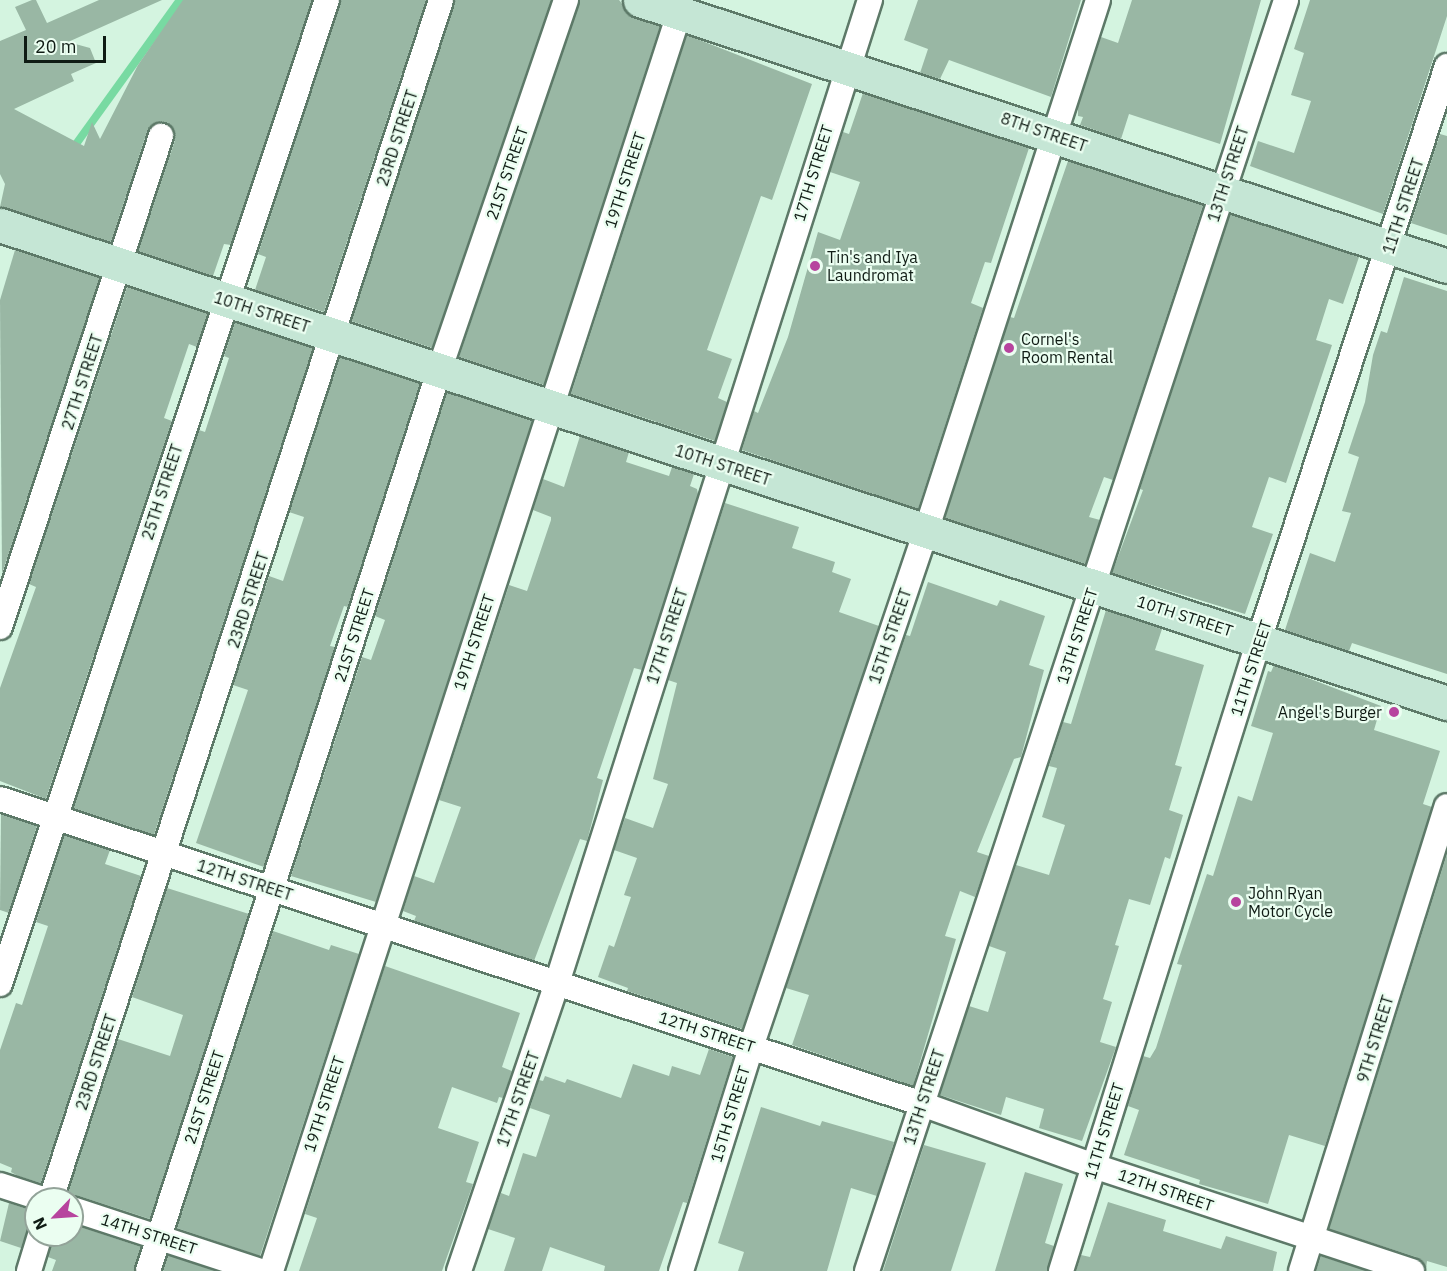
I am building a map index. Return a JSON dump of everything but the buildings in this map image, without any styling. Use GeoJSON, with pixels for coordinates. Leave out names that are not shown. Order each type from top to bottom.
{"type":"FeatureCollection","features":[{"type":"Feature","properties":{"kind":"street","name":"25TH STREET"},"geometry":{"type":"LineString","coordinates":[[0,984],[225,300],[327,0]]}},
{"type":"Feature","properties":{"kind":"street","name":"23RD STREET"},"geometry":{"type":"LineString","coordinates":[[55,1187],[334,336],[441,0]]}},
{"type":"Feature","properties":{"kind":"street","name":"21ST STREET"},"geometry":{"type":"LineString","coordinates":[[148,1271],[439,371],[566,0]]}},
{"type":"Feature","properties":{"kind":"street","name":"8TH STREET"},"geometry":{"type":"LineString","coordinates":[[640,0],[847,65],[1054,135],[1221,195],[1447,266]]}},
{"type":"Feature","properties":{"kind":"street","name":"17TH STREET"},"geometry":{"type":"LineString","coordinates":[[459,1271],[557,983],[847,65],[870,0]]}},
{"type":"Feature","properties":{"kind":"street","name":"15TH STREET"},"geometry":{"type":"LineString","coordinates":[[681,1271],[751,1047],[926,531],[1098,0]]}},
{"type":"Feature","properties":{"kind":"street","name":"13TH STREET"},"geometry":{"type":"LineString","coordinates":[[867,1271],[1286,0]]}},
{"type":"Feature","properties":{"kind":"street","name":"19TH STREET"},"geometry":{"type":"LineString","coordinates":[[271,1271],[679,14]]}},
{"type":"Feature","properties":{"kind":"street","name":"11TH STREET"},"geometry":{"type":"LineString","coordinates":[[1061,1271],[1259,640],[1390,247],[1447,66]]}},
{"type":"Feature","properties":{"kind":"street","name":"27TH STREET"},"geometry":{"type":"LineString","coordinates":[[0,627],[161,136]]}},
{"type":"Feature","properties":{"kind":"street","name":"10TH STREET"},"geometry":{"type":"LineString","coordinates":[[0,225],[1447,703]]}},
{"type":"Feature","properties":{"kind":"street","name":"12TH STREET"},"geometry":{"type":"LineString","coordinates":[[0,799],[922,1104],[1094,1166],[1312,1240],[1412,1271]]}},
{"type":"Feature","properties":{"kind":"street","name":"9TH STREET"},"geometry":{"type":"LineString","coordinates":[[1301,1271],[1447,806]]}},
{"type":"Feature","properties":{"kind":"street"},"geometry":{"type":"LineString","coordinates":[[0,1185],[24,1193]]}},
{"type":"Feature","properties":{"kind":"street","name":"14TH STREET"},"geometry":{"type":"LineString","coordinates":[[84,1213],[261,1271]]}},
{"type":"Feature","properties":{"kind":"street"},"geometry":{"type":"LineString","coordinates":[[29,1271],[36,1247]]}},
{"type":"Feature","properties":{"kind":"waterway"},"geometry":{"type":"LineString","coordinates":[[71,151],[180,0]]}},
{"type":"Feature","properties":{"kind":"place","name":"Tin's and Iya Laundromat"},"geometry":{"type":"Point","coordinates":[815,266]}},
{"type":"Feature","properties":{"kind":"place","name":"Cornel's Room Rental"},"geometry":{"type":"Point","coordinates":[1009,348]}},
{"type":"Feature","properties":{"kind":"place","name":"Angel's Burger"},"geometry":{"type":"Point","coordinates":[1394,712]}},
{"type":"Feature","properties":{"kind":"place","name":"John Ryan Motor Cycle"},"geometry":{"type":"Point","coordinates":[1236,902]}}]}
